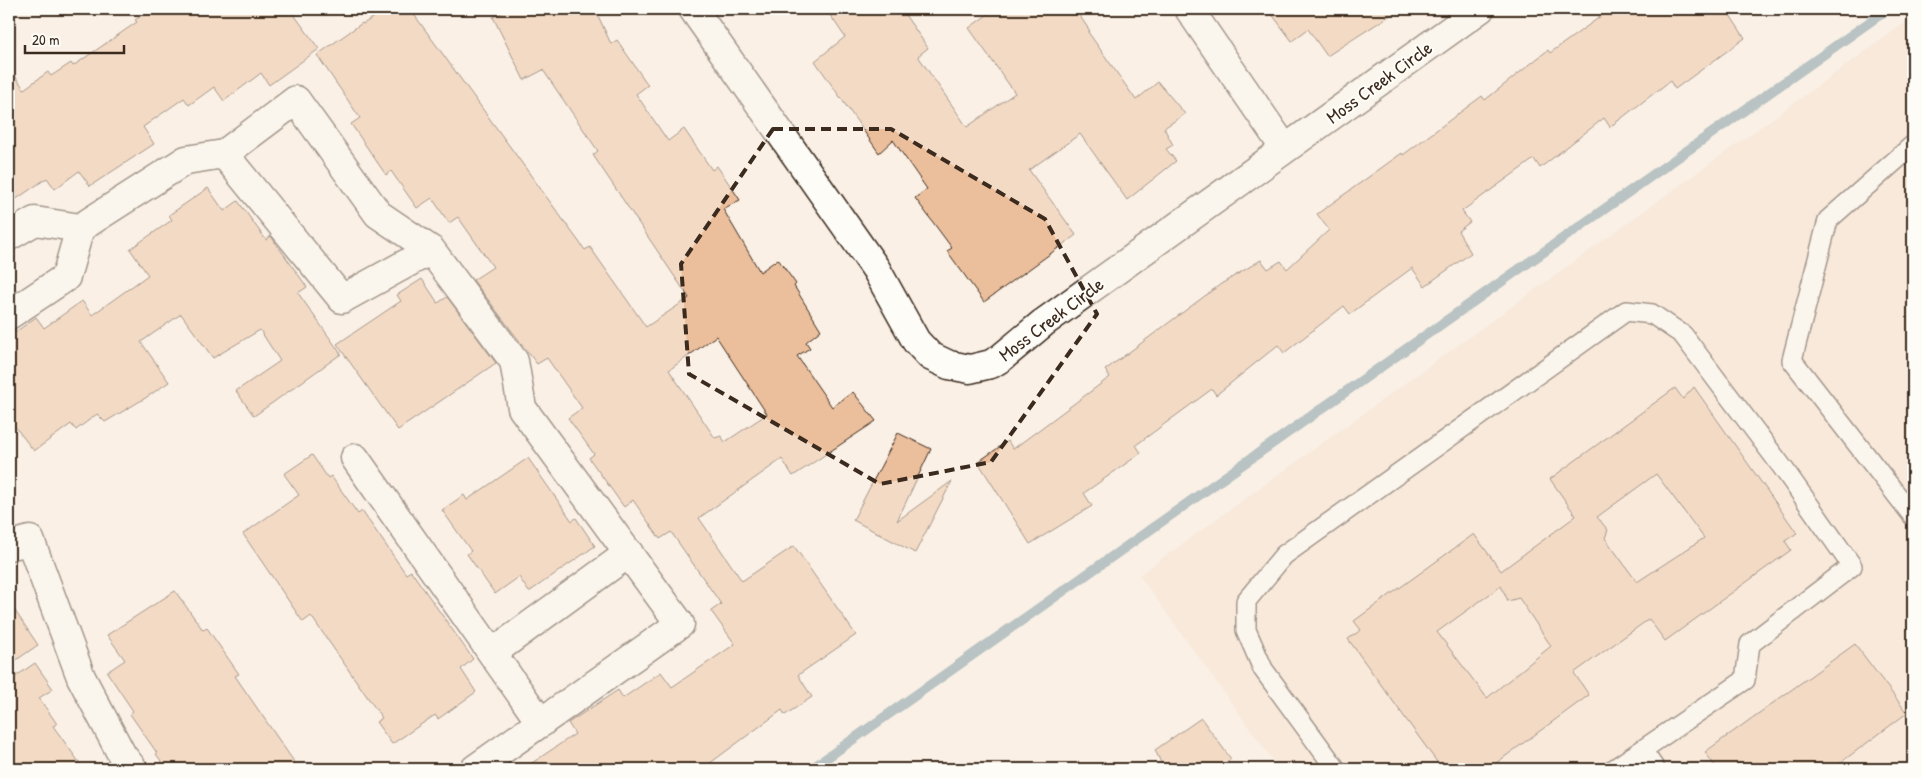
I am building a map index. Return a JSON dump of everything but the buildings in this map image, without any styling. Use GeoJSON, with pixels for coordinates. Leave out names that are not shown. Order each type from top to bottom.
{"type":"FeatureCollection","features":[{"type":"Feature","properties":{"kind":"street","name":"Moss Creek Circle"},"geometry":{"type":"LineString","coordinates":[[693,9],[876,269],[916,341],[930,356],[949,365],[970,369],[991,364],[1001,358],[1043,323],[1480,9]]}},
{"type":"Feature","properties":{"kind":"street"},"geometry":{"type":"LineString","coordinates":[[1189,9],[1285,149]]}},
{"type":"Feature","properties":{"kind":"street"},"geometry":{"type":"LineString","coordinates":[[9,316],[66,277],[80,228],[186,160],[224,154],[296,100],[378,214],[431,250],[514,361],[522,408],[680,624],[475,769]]}},
{"type":"Feature","properties":{"kind":"street"},"geometry":{"type":"LineString","coordinates":[[224,154],[342,299],[431,250]]}},
{"type":"Feature","properties":{"kind":"street"},"geometry":{"type":"LineString","coordinates":[[9,236],[35,221],[80,228]]}},
{"type":"Feature","properties":{"kind":"street"},"geometry":{"type":"LineString","coordinates":[[355,458],[540,723]]}},
{"type":"Feature","properties":{"kind":"street"},"geometry":{"type":"LineString","coordinates":[[9,546],[30,540],[82,678],[122,755],[133,769]]}},
{"type":"Feature","properties":{"kind":"street"},"geometry":{"type":"LineString","coordinates":[[492,653],[629,553]]}},
{"type":"Feature","properties":{"kind":"lane"},"geometry":{"type":"LineString","coordinates":[[1913,145],[1828,220],[1792,360],[1913,516]]}},
{"type":"Feature","properties":{"kind":"lane"},"geometry":{"type":"LineString","coordinates":[[1336,769],[1263,669],[1246,630],[1246,601],[1284,555],[1626,311],[1652,314],[1683,335],[1783,468],[1852,566],[1750,644],[1745,680],[1614,769]]}},
{"type":"Feature","properties":{"kind":"lane"},"geometry":{"type":"LineString","coordinates":[[1642,750],[1655,769]]}},
{"type":"Feature","properties":{"kind":"highlighted area"},"geometry":{"type":"Polygon","coordinates":[[[773,129],[891,129],[1045,219],[1097,314],[991,462],[880,484],[689,374],[681,264],[773,129]]]}},
{"type":"Feature","properties":{"kind":"shaded area"},"geometry":{"type":"Polygon","coordinates":[[[1913,17],[1913,769],[1279,769],[1139,575],[1913,17]]]}},
{"type":"Feature","properties":{"kind":"waterway"},"geometry":{"type":"LineString","coordinates":[[811,769],[1888,9]]}}]}
